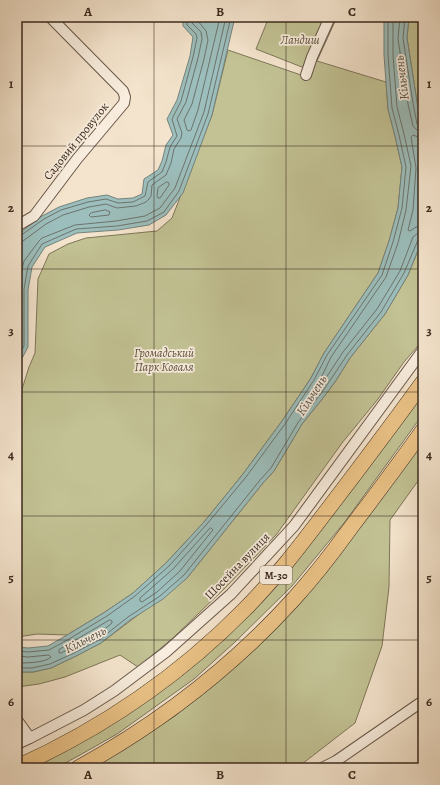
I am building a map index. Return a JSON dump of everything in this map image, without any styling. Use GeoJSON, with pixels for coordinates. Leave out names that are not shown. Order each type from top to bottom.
{"type":"FeatureCollection","features":[{"type":"Feature","properties":{"kind":"highway","name":"М-30"},"geometry":{"type":"LineString","coordinates":[[17,767],[46,754],[138,698],[182,666],[244,610],[297,550],[346,487],[423,382]]}},
{"type":"Feature","properties":{"kind":"highway","name":"М-30"},"geometry":{"type":"LineString","coordinates":[[78,768],[124,742],[172,709],[201,687],[262,632],[323,566],[423,430]]}},
{"type":"Feature","properties":{"kind":"street","name":"Садовий провулок"},"geometry":{"type":"LineString","coordinates":[[17,226],[34,216],[77,158],[124,103],[125,97],[123,90],[50,17]]}},
{"type":"Feature","properties":{"kind":"street"},"geometry":{"type":"LineString","coordinates":[[306,76],[312,57],[330,17]]}},
{"type":"Feature","properties":{"kind":"street","name":"Шосейна вулиця"},"geometry":{"type":"LineString","coordinates":[[17,744],[84,710],[114,691],[166,652],[231,594],[294,526],[423,350]]}},
{"type":"Feature","properties":{"kind":"street"},"geometry":{"type":"LineString","coordinates":[[322,768],[336,761],[423,701]]}},
{"type":"Feature","properties":{"kind":"street"},"geometry":{"type":"LineString","coordinates":[[17,720],[30,738]]}},
{"type":"Feature","properties":{"kind":"green space","name":"Громадський Парк Коваля"},"geometry":{"type":"Polygon","coordinates":[[[269,17],[337,17],[317,61],[386,82],[388,109],[402,167],[398,208],[378,273],[324,353],[311,378],[282,421],[243,474],[204,522],[166,563],[133,593],[67,635],[37,634],[18,637],[17,405],[35,353],[38,279],[49,254],[68,244],[86,238],[157,231],[172,218],[212,115],[228,50],[304,76],[307,69],[256,49],[269,17]]]}},
{"type":"Feature","properties":{"kind":"green space"},"geometry":{"type":"Polygon","coordinates":[[[409,17],[423,17],[423,132],[407,38],[409,17]]]}},
{"type":"Feature","properties":{"kind":"green space"},"geometry":{"type":"Polygon","coordinates":[[[423,238],[423,338],[378,399],[342,443],[276,535],[225,588],[173,638],[138,667],[120,655],[65,677],[39,684],[17,687],[17,672],[33,672],[51,668],[101,643],[187,578],[274,471],[302,424],[335,382],[350,358],[385,314],[408,275],[423,238]]]}},
{"type":"Feature","properties":{"kind":"green space"},"geometry":{"type":"Polygon","coordinates":[[[423,389],[423,414],[344,523],[292,586],[235,642],[194,679],[117,734],[56,768],[41,768],[39,763],[227,632],[423,389]]]}},
{"type":"Feature","properties":{"kind":"green space"},"geometry":{"type":"Polygon","coordinates":[[[423,441],[423,474],[390,520],[389,587],[382,646],[355,723],[302,764],[294,768],[93,768],[175,716],[252,651],[423,441]]]}},
{"type":"Feature","properties":{"kind":"water"},"geometry":{"type":"Polygon","coordinates":[[[183,17],[235,17],[212,115],[183,193],[166,215],[149,225],[118,230],[77,233],[45,247],[32,267],[28,290],[28,347],[17,371],[17,235],[42,216],[59,207],[87,198],[107,195],[118,199],[133,198],[142,194],[144,179],[158,170],[166,145],[173,135],[167,119],[177,100],[190,56],[193,37],[183,26],[183,17]]]}},
{"type":"Feature","properties":{"kind":"water","name":"Кільчень"},"geometry":{"type":"Polygon","coordinates":[[[384,17],[409,17],[407,38],[423,132],[423,238],[408,275],[385,314],[350,358],[335,382],[302,424],[274,471],[187,578],[163,599],[130,620],[101,643],[51,668],[33,672],[17,672],[17,647],[28,648],[48,646],[105,612],[133,593],[166,563],[204,522],[243,474],[282,421],[311,378],[324,353],[378,273],[398,208],[402,167],[388,109],[384,55],[384,17]]]}},
{"type":"Feature","properties":{"kind":"park label","name":"Ландиш"},"geometry":{"type":"Point","coordinates":[300,40]}}]}
